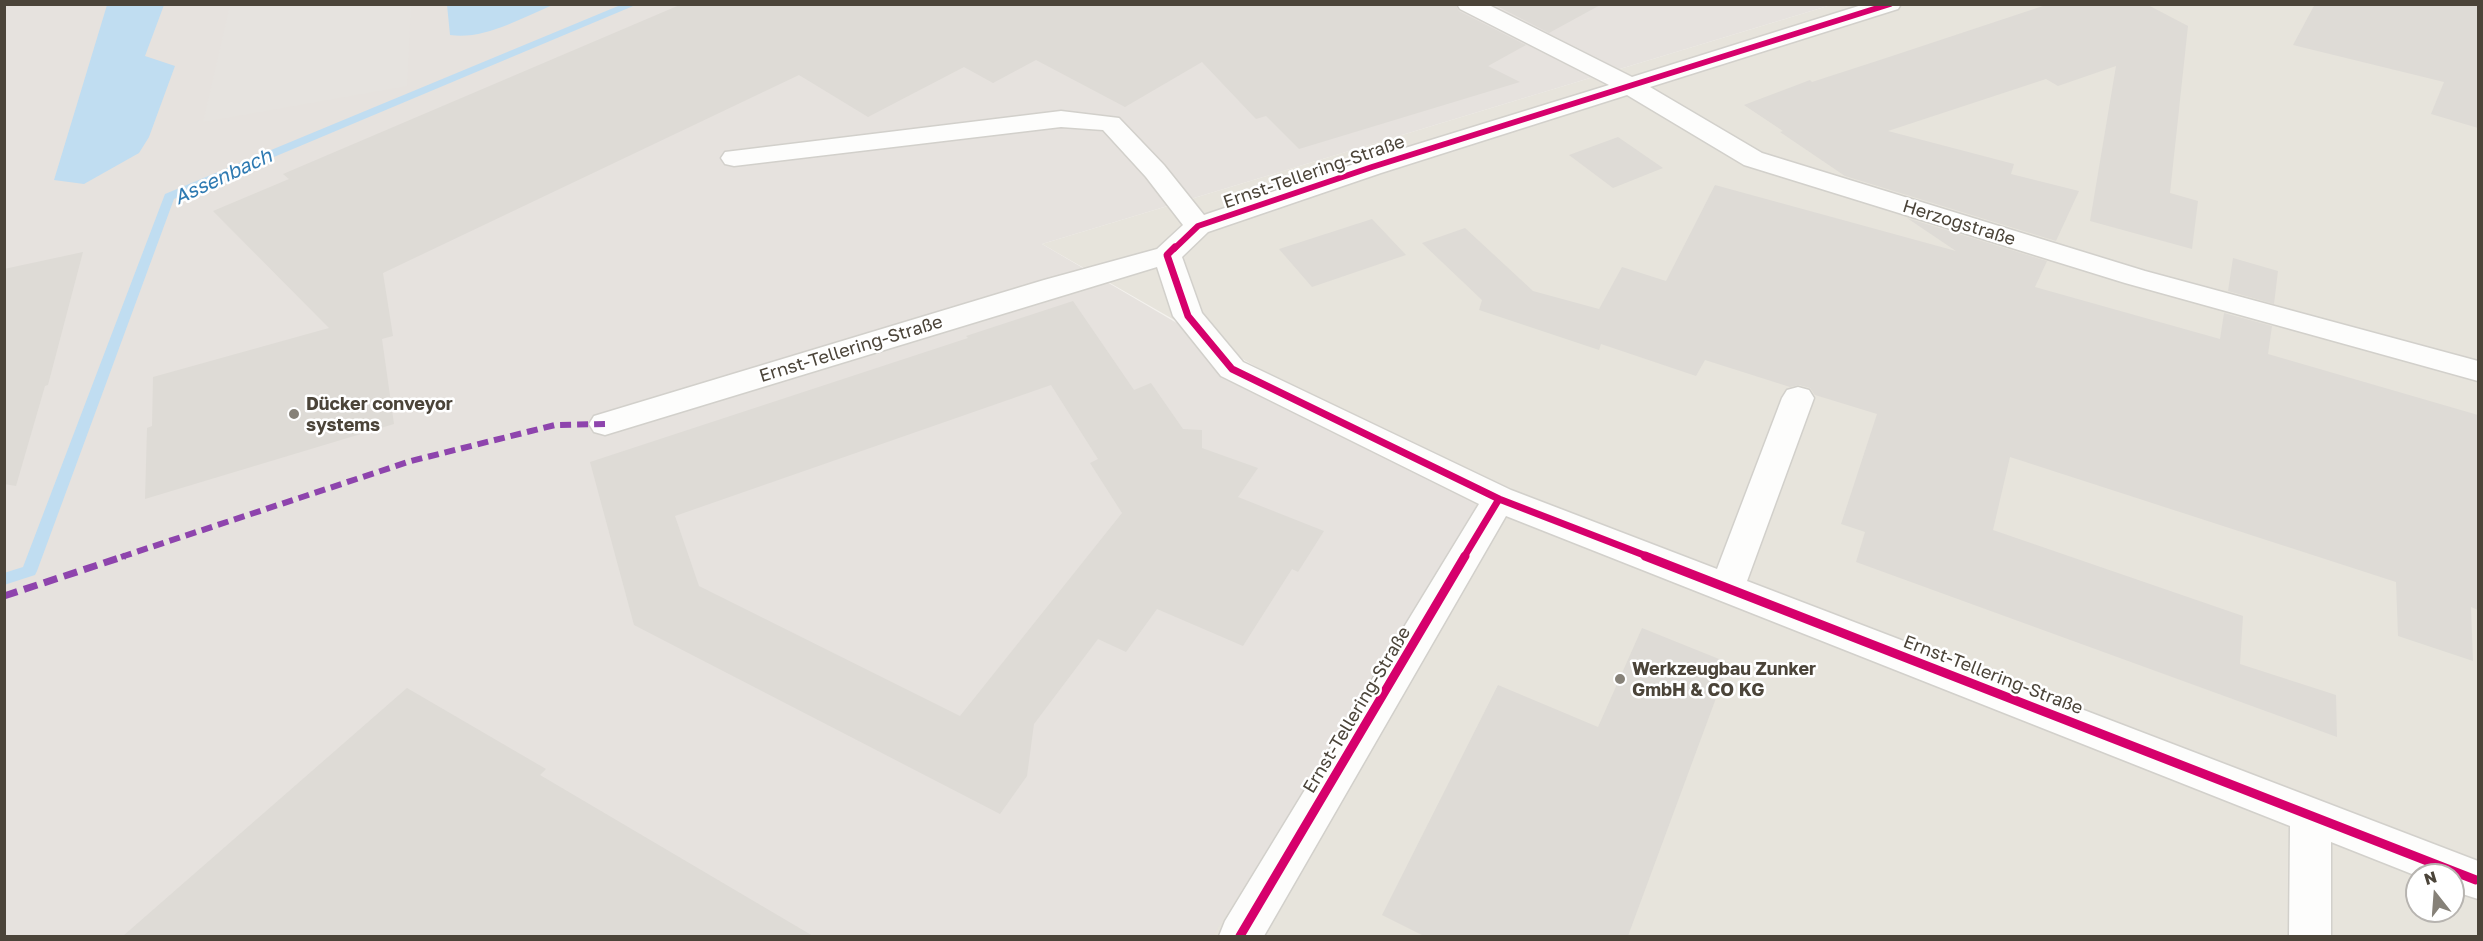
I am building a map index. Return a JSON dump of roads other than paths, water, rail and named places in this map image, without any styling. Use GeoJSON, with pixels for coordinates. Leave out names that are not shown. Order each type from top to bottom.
{"type":"FeatureCollection","features":[{"type":"Feature","properties":{"kind":"street","name":"Herzogstraße"},"geometry":{"type":"LineString","coordinates":[[1468,4],[1630,86],[1753,159],[2135,277],[2478,371]]}},
{"type":"Feature","properties":{"kind":"street","name":"Ernst-Tellering-Straße"},"geometry":{"type":"LineString","coordinates":[[605,424],[1054,287],[1167,255],[1198,226],[1372,167],[1890,4]]}},
{"type":"Feature","properties":{"kind":"street"},"geometry":{"type":"LineString","coordinates":[[734,158],[1061,119],[1110,123],[1155,171],[1198,226]]}},
{"type":"Feature","properties":{"kind":"street","name":"Ernst-Tellering-Straße"},"geometry":{"type":"LineString","coordinates":[[1167,255],[1188,316],[1232,369],[1499,499],[2476,880]]}},
{"type":"Feature","properties":{"kind":"street"},"geometry":{"type":"LineString","coordinates":[[1727,588],[1798,398]]}},
{"type":"Feature","properties":{"kind":"street","name":"Ernst-Tellering-Straße"},"geometry":{"type":"LineString","coordinates":[[1240,936],[1499,499]]}},
{"type":"Feature","properties":{"kind":"street"},"geometry":{"type":"LineString","coordinates":[[2310,815],[2310,936]]}},
{"type":"Feature","properties":{"kind":"water"},"geometry":{"type":"Polygon","coordinates":[[[447,4],[553,5],[503,27],[463,36],[450,35],[447,4]]]}},
{"type":"Feature","properties":{"kind":"water"},"geometry":{"type":"Polygon","coordinates":[[[107,5],[164,5],[145,56],[175,66],[149,137],[139,153],[84,184],[54,180],[107,5]]]}},
{"type":"Feature","properties":{"kind":"waterway","name":"Assenbach"},"geometry":{"type":"LineString","coordinates":[[4,579],[29,571],[169,197],[633,4]]}},
{"type":"Feature","properties":{"kind":"place","name":"Dücker conveyor systems"},"geometry":{"type":"Point","coordinates":[294,414]}},
{"type":"Feature","properties":{"kind":"place","name":"Werkzeugbau Zunker GmbH & CO KG"},"geometry":{"type":"Point","coordinates":[1620,679]}}]}
